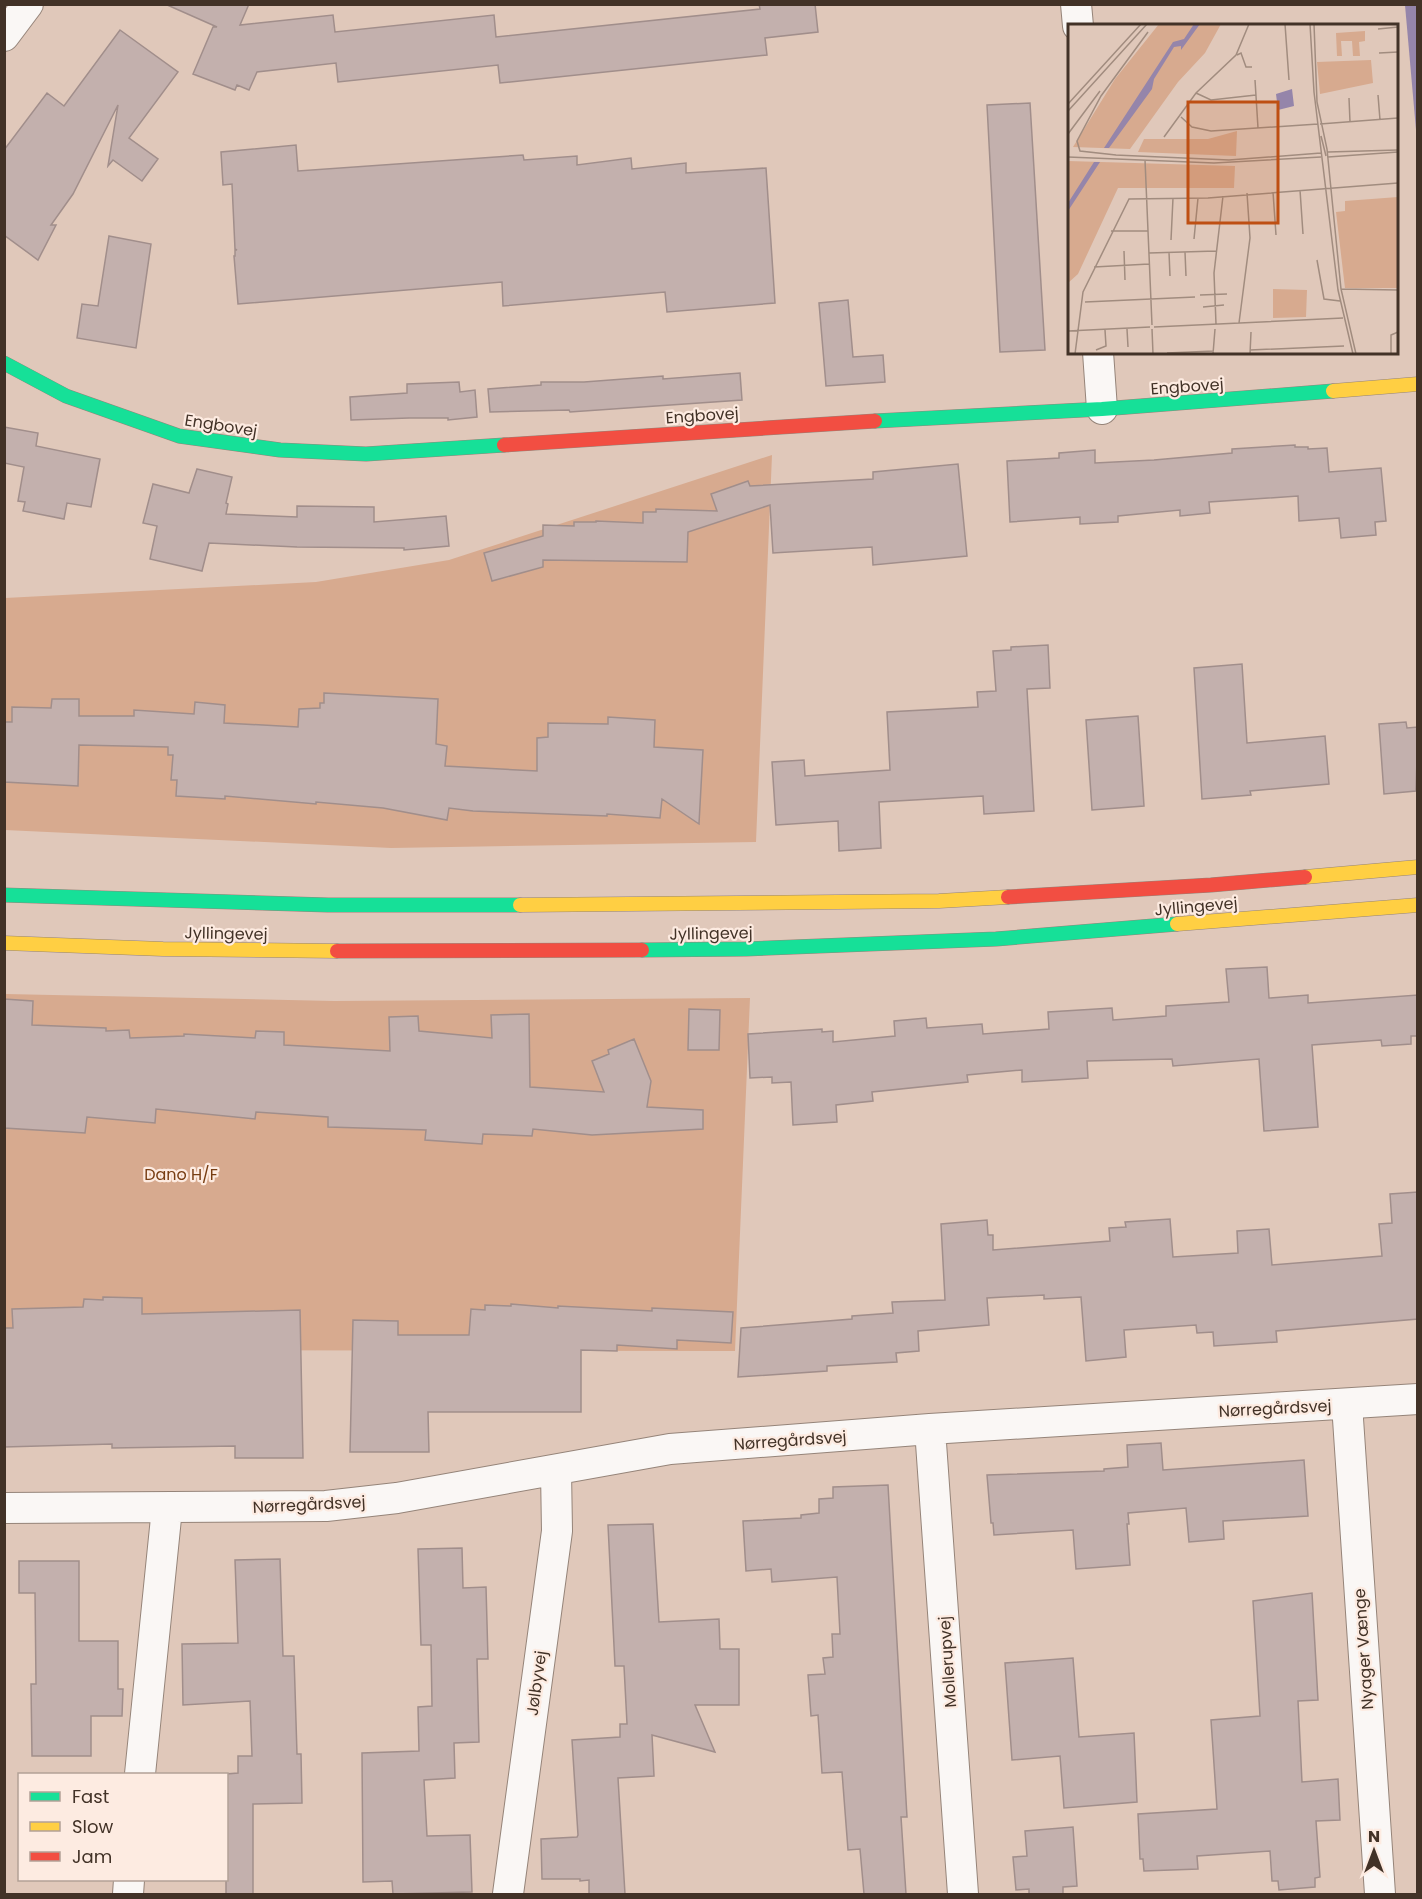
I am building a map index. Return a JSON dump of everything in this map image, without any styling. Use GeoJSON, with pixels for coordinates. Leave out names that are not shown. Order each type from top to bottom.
{"type":"FeatureCollection","features":[{"type":"Feature","properties":{"kind":"street"},"geometry":{"type":"LineString","coordinates":[[4,36],[28,4]]}},
{"type":"Feature","properties":{"kind":"street"},"geometry":{"type":"LineString","coordinates":[[1077,4],[1078,24]]}},
{"type":"Feature","properties":{"kind":"street"},"geometry":{"type":"LineString","coordinates":[[1098,354],[1102,409]]}},
{"type":"Feature","properties":{"kind":"street","name":"Engbovej"},"geometry":{"type":"LineString","coordinates":[[4,363],[66,396],[179,436],[280,450],[366,454],[811,424],[1102,409],[1418,384]]}},
{"type":"Feature","properties":{"kind":"street","name":"Jyllingevej"},"geometry":{"type":"LineString","coordinates":[[4,895],[328,905],[657,905],[928,901],[1211,885],[1418,867]]}},
{"type":"Feature","properties":{"kind":"street","name":"Jyllingevej"},"geometry":{"type":"LineString","coordinates":[[4,944],[163,949],[419,952],[746,949],[996,939],[1418,905]]}},
{"type":"Feature","properties":{"kind":"street","name":"Nørregårdsvej"},"geometry":{"type":"LineString","coordinates":[[4,1508],[326,1506],[397,1498],[670,1449],[930,1429],[1418,1399]]}},
{"type":"Feature","properties":{"kind":"street","name":"Nyager Vænge"},"geometry":{"type":"LineString","coordinates":[[1347,1404],[1380,1894]]}},
{"type":"Feature","properties":{"kind":"street","name":"Mollerupvej"},"geometry":{"type":"LineString","coordinates":[[930,1429],[963,1894]]}},
{"type":"Feature","properties":{"kind":"street","name":"Jølbyvej"},"geometry":{"type":"LineString","coordinates":[[508,1894],[557,1531],[556,1471]]}},
{"type":"Feature","properties":{"kind":"street"},"geometry":{"type":"LineString","coordinates":[[140,1773],[167,1508]]}},
{"type":"Feature","properties":{"kind":"green space"},"geometry":{"type":"Polygon","coordinates":[[[772,455],[756,842],[391,848],[5,830],[5,598],[316,582],[449,560],[772,455]]]}},
{"type":"Feature","properties":{"kind":"green space","name":"Dano H/F"},"geometry":{"type":"Polygon","coordinates":[[[5,994],[334,1001],[750,998],[735,1351],[5,1350],[5,994]]]}},
{"type":"Feature","properties":{"kind":"shaded area"},"geometry":{"type":"Polygon","coordinates":[[[1405,5],[1417,5],[1418,130],[1416,130],[1405,5]]]}},
{"type":"Feature","properties":{"kind":"building"},"geometry":{"type":"Polygon","coordinates":[[[165,4],[249,4],[240,25],[333,15],[335,32],[494,15],[496,37],[760,9],[759,4],[815,4],[818,32],[765,38],[767,55],[500,83],[498,65],[338,82],[336,63],[257,72],[249,90],[237,85],[235,90],[193,74],[213,27],[217,27],[165,4]]]}},
{"type":"Feature","properties":{"kind":"building"},"geometry":{"type":"Polygon","coordinates":[[[120,30],[178,72],[129,138],[158,159],[142,181],[113,160],[108,166],[118,105],[73,194],[51,225],[56,225],[38,260],[4,235],[4,150],[47,93],[64,106],[120,30]]]}},
{"type":"Feature","properties":{"kind":"building"},"geometry":{"type":"Polygon","coordinates":[[[1030,103],[1045,350],[1000,352],[987,105],[1030,103]]]}},
{"type":"Feature","properties":{"kind":"building"},"geometry":{"type":"Polygon","coordinates":[[[296,145],[298,171],[523,155],[524,160],[577,156],[577,165],[631,158],[632,169],[686,163],[686,173],[766,168],[775,303],[667,312],[665,292],[503,306],[502,282],[238,304],[232,184],[223,185],[221,152],[296,145]]]}},
{"type":"Feature","properties":{"kind":"building"},"geometry":{"type":"Polygon","coordinates":[[[109,236],[151,244],[136,348],[77,338],[82,304],[98,306],[109,236]]]}},
{"type":"Feature","properties":{"kind":"building"},"geometry":{"type":"Polygon","coordinates":[[[848,300],[853,357],[883,355],[885,382],[826,386],[819,303],[848,300]]]}},
{"type":"Feature","properties":{"kind":"building"},"geometry":{"type":"Polygon","coordinates":[[[740,373],[742,400],[570,412],[569,410],[490,412],[488,389],[541,385],[541,382],[584,382],[663,376],[663,379],[740,373]]]}},
{"type":"Feature","properties":{"kind":"building"},"geometry":{"type":"Polygon","coordinates":[[[459,382],[460,392],[475,390],[477,417],[448,420],[448,418],[409,418],[351,420],[350,397],[407,393],[407,384],[459,382]]]}},
{"type":"Feature","properties":{"kind":"building"},"geometry":{"type":"Polygon","coordinates":[[[4,427],[38,433],[36,446],[100,459],[91,507],[67,503],[64,519],[23,511],[25,502],[18,501],[24,467],[4,463],[4,427]]]}},
{"type":"Feature","properties":{"kind":"building"},"geometry":{"type":"Polygon","coordinates":[[[1295,445],[1295,447],[1308,447],[1308,449],[1327,448],[1329,472],[1381,468],[1386,521],[1375,522],[1376,535],[1341,538],[1339,518],[1299,521],[1298,496],[1209,502],[1210,513],[1180,516],[1180,510],[1118,516],[1118,522],[1080,524],[1080,517],[1010,522],[1007,461],[1059,458],[1059,453],[1095,450],[1095,463],[1154,460],[1232,453],[1232,449],[1295,445]]]}},
{"type":"Feature","properties":{"kind":"building"},"geometry":{"type":"Polygon","coordinates":[[[958,464],[967,556],[873,565],[872,547],[773,553],[770,505],[688,532],[687,562],[543,560],[543,567],[492,581],[484,553],[543,536],[543,525],[574,526],[574,522],[596,521],[643,523],[643,512],[656,512],[656,509],[717,511],[711,494],[748,481],[750,486],[873,479],[873,472],[958,464]]]}},
{"type":"Feature","properties":{"kind":"building"},"geometry":{"type":"Polygon","coordinates":[[[197,469],[232,477],[226,514],[297,517],[297,506],[374,507],[374,522],[446,516],[449,546],[404,550],[404,548],[209,543],[202,571],[150,559],[157,526],[143,523],[153,484],[189,493],[197,469]]]}},
{"type":"Feature","properties":{"kind":"building"},"geometry":{"type":"Polygon","coordinates":[[[1048,645],[1050,688],[1027,689],[1034,811],[984,814],[983,796],[879,802],[881,848],[839,851],[838,821],[776,825],[772,762],[804,760],[805,776],[890,770],[887,712],[978,707],[977,692],[996,691],[993,651],[1011,650],[1011,647],[1048,645]]]}},
{"type":"Feature","properties":{"kind":"building"},"geometry":{"type":"Polygon","coordinates":[[[1242,664],[1247,743],[1325,736],[1329,784],[1250,791],[1251,795],[1202,799],[1194,668],[1242,664]]]}},
{"type":"Feature","properties":{"kind":"building"},"geometry":{"type":"Polygon","coordinates":[[[324,693],[438,699],[436,744],[447,746],[445,766],[537,771],[537,738],[548,737],[548,723],[608,724],[608,717],[655,720],[654,747],[703,750],[699,824],[662,799],[660,818],[607,814],[607,816],[473,811],[449,808],[447,820],[383,808],[316,802],[316,804],[225,796],[225,799],[176,796],[177,780],[171,780],[173,755],[168,755],[168,747],[79,745],[78,786],[4,782],[4,722],[12,722],[12,707],[51,708],[52,699],[79,699],[79,716],[134,716],[134,710],[194,714],[195,702],[225,705],[224,723],[298,727],[299,709],[320,708],[320,703],[324,703],[324,693]]]}},
{"type":"Feature","properties":{"kind":"building"},"geometry":{"type":"Polygon","coordinates":[[[1138,716],[1144,806],[1092,810],[1086,720],[1138,716]]]}},
{"type":"Feature","properties":{"kind":"building"},"geometry":{"type":"Polygon","coordinates":[[[1406,722],[1407,728],[1418,727],[1416,791],[1384,794],[1379,724],[1406,722]]]}},
{"type":"Feature","properties":{"kind":"building"},"geometry":{"type":"Polygon","coordinates":[[[1267,967],[1269,998],[1308,995],[1308,1003],[1418,995],[1418,1036],[1411,1036],[1411,1044],[1382,1046],[1381,1040],[1312,1045],[1318,1127],[1264,1131],[1259,1059],[1173,1066],[1172,1059],[1087,1061],[1088,1078],[1022,1082],[1022,1070],[967,1075],[968,1082],[872,1092],[873,1101],[836,1105],[837,1122],[793,1125],[791,1082],[772,1083],[772,1077],[750,1078],[748,1034],[822,1029],[822,1032],[833,1031],[833,1042],[895,1036],[894,1021],[926,1018],[927,1028],[982,1024],[983,1034],[1049,1029],[1048,1012],[1112,1008],[1113,1020],[1166,1016],[1166,1006],[1229,1002],[1226,969],[1267,967]]]}},
{"type":"Feature","properties":{"kind":"building"},"geometry":{"type":"Polygon","coordinates":[[[4,999],[33,1001],[32,1025],[106,1028],[106,1031],[129,1030],[130,1038],[184,1036],[184,1034],[255,1038],[256,1031],[284,1032],[284,1045],[390,1051],[389,1017],[418,1016],[419,1031],[492,1038],[491,1015],[529,1014],[530,1087],[604,1092],[592,1061],[609,1054],[608,1050],[634,1039],[651,1081],[647,1107],[703,1110],[703,1129],[592,1135],[533,1129],[532,1136],[483,1134],[482,1144],[425,1140],[426,1130],[328,1127],[328,1117],[256,1112],[255,1119],[156,1109],[155,1123],[87,1117],[85,1133],[4,1128],[4,999]]]}},
{"type":"Feature","properties":{"kind":"building"},"geometry":{"type":"Polygon","coordinates":[[[689,1009],[720,1010],[719,1050],[688,1050],[689,1009]]]}},
{"type":"Feature","properties":{"kind":"building"},"geometry":{"type":"Polygon","coordinates":[[[1418,1192],[1418,1319],[1276,1331],[1277,1342],[1214,1346],[1213,1332],[1197,1333],[1196,1325],[1124,1330],[1126,1357],[1086,1361],[1081,1297],[1044,1299],[1044,1295],[987,1298],[989,1325],[918,1331],[919,1351],[896,1353],[897,1362],[827,1366],[827,1371],[738,1377],[741,1328],[852,1319],[852,1316],[893,1313],[892,1302],[945,1300],[941,1224],[987,1220],[988,1235],[993,1235],[993,1250],[1110,1241],[1109,1228],[1126,1227],[1125,1222],[1170,1219],[1173,1257],[1238,1253],[1237,1231],[1269,1229],[1272,1265],[1382,1256],[1379,1224],[1392,1223],[1390,1194],[1418,1192]]]}},
{"type":"Feature","properties":{"kind":"building"},"geometry":{"type":"Polygon","coordinates":[[[103,1297],[142,1298],[142,1314],[300,1310],[303,1458],[235,1458],[235,1446],[112,1448],[112,1444],[4,1447],[4,1328],[13,1328],[12,1309],[83,1307],[84,1299],[103,1300],[103,1297]]]}},
{"type":"Feature","properties":{"kind":"building"},"geometry":{"type":"Polygon","coordinates":[[[511,1304],[558,1308],[558,1306],[652,1311],[652,1308],[733,1312],[731,1343],[677,1340],[677,1349],[617,1345],[617,1351],[581,1350],[581,1412],[428,1412],[429,1452],[350,1452],[353,1320],[398,1321],[398,1335],[469,1335],[471,1309],[485,1310],[485,1305],[511,1306],[511,1304]]]}},
{"type":"Feature","properties":{"kind":"building"},"geometry":{"type":"Polygon","coordinates":[[[1161,1443],[1163,1470],[1304,1460],[1308,1516],[1223,1521],[1224,1539],[1189,1542],[1186,1508],[1128,1513],[1130,1565],[1076,1569],[1073,1530],[994,1535],[987,1475],[1104,1471],[1104,1469],[1128,1467],[1127,1445],[1161,1443]]]}},
{"type":"Feature","properties":{"kind":"building"},"geometry":{"type":"Polygon","coordinates":[[[888,1485],[907,1817],[901,1817],[906,1894],[864,1894],[860,1849],[848,1850],[842,1772],[822,1773],[818,1715],[811,1716],[808,1675],[825,1674],[823,1658],[833,1657],[832,1634],[840,1634],[837,1577],[772,1582],[771,1569],[746,1571],[743,1521],[801,1518],[801,1515],[819,1513],[819,1499],[833,1498],[833,1487],[888,1485]]]}},
{"type":"Feature","properties":{"kind":"building"},"geometry":{"type":"Polygon","coordinates":[[[653,1524],[659,1622],[719,1619],[720,1649],[739,1649],[739,1705],[695,1705],[715,1752],[652,1735],[654,1776],[618,1778],[625,1894],[589,1894],[589,1880],[542,1879],[541,1839],[577,1837],[578,1835],[572,1740],[620,1737],[620,1724],[627,1724],[624,1666],[615,1666],[608,1525],[653,1524]]]}},
{"type":"Feature","properties":{"kind":"building"},"geometry":{"type":"Polygon","coordinates":[[[462,1548],[463,1588],[486,1587],[488,1659],[477,1659],[479,1742],[454,1743],[455,1778],[424,1780],[427,1836],[470,1835],[472,1892],[393,1894],[392,1881],[363,1882],[362,1753],[419,1751],[418,1707],[432,1706],[431,1645],[421,1645],[418,1549],[462,1548]]]}},
{"type":"Feature","properties":{"kind":"building"},"geometry":{"type":"Polygon","coordinates":[[[280,1559],[283,1656],[294,1656],[297,1754],[301,1754],[302,1803],[253,1804],[253,1894],[226,1894],[228,1774],[238,1773],[238,1756],[252,1756],[250,1701],[183,1705],[182,1644],[238,1643],[235,1560],[280,1559]]]}},
{"type":"Feature","properties":{"kind":"building"},"geometry":{"type":"Polygon","coordinates":[[[19,1561],[79,1561],[79,1641],[118,1641],[118,1689],[123,1689],[122,1716],[91,1716],[91,1756],[32,1756],[31,1684],[36,1684],[35,1593],[19,1593],[19,1561]]]}},
{"type":"Feature","properties":{"kind":"building"},"geometry":{"type":"Polygon","coordinates":[[[1312,1593],[1318,1700],[1298,1701],[1302,1782],[1338,1779],[1340,1820],[1316,1821],[1320,1877],[1315,1878],[1315,1887],[1279,1890],[1278,1881],[1272,1881],[1270,1851],[1197,1856],[1198,1869],[1144,1871],[1143,1859],[1140,1859],[1138,1814],[1217,1809],[1211,1720],[1260,1716],[1253,1601],[1312,1593]]]}},
{"type":"Feature","properties":{"kind":"building"},"geometry":{"type":"Polygon","coordinates":[[[1073,1658],[1079,1737],[1134,1733],[1137,1802],[1064,1808],[1060,1756],[1012,1760],[1005,1663],[1073,1658]]]}},
{"type":"Feature","properties":{"kind":"building"},"geometry":{"type":"Polygon","coordinates":[[[1073,1827],[1077,1886],[1063,1887],[1063,1894],[1029,1894],[1029,1889],[1016,1890],[1013,1857],[1027,1856],[1025,1831],[1073,1827]]]}},
{"type":"Feature","properties":{"kind":"traffic: fast"},"geometry":{"type":"LineString","coordinates":[[4,363],[66,396],[179,436],[280,450],[366,454],[504,445]]}},
{"type":"Feature","properties":{"kind":"traffic: fast"},"geometry":{"type":"LineString","coordinates":[[875,421],[1102,409],[1333,391]]}},
{"type":"Feature","properties":{"kind":"traffic: fast"},"geometry":{"type":"LineString","coordinates":[[4,895],[328,905],[520,905]]}},
{"type":"Feature","properties":{"kind":"traffic: fast"},"geometry":{"type":"LineString","coordinates":[[642,950],[746,949],[996,939],[1177,924]]}},
{"type":"Feature","properties":{"kind":"traffic: slow"},"geometry":{"type":"LineString","coordinates":[[1333,391],[1418,384]]}},
{"type":"Feature","properties":{"kind":"traffic: slow"},"geometry":{"type":"LineString","coordinates":[[1305,877],[1418,867]]}},
{"type":"Feature","properties":{"kind":"traffic: slow"},"geometry":{"type":"LineString","coordinates":[[520,905],[939,901],[1008,897]]}},
{"type":"Feature","properties":{"kind":"traffic: slow"},"geometry":{"type":"LineString","coordinates":[[1177,924],[1418,905]]}},
{"type":"Feature","properties":{"kind":"traffic: slow"},"geometry":{"type":"LineString","coordinates":[[4,943],[163,949],[337,951]]}},
{"type":"Feature","properties":{"kind":"traffic: jam"},"geometry":{"type":"LineString","coordinates":[[504,445],[875,421]]}},
{"type":"Feature","properties":{"kind":"traffic: jam"},"geometry":{"type":"LineString","coordinates":[[1008,897],[1305,877]]}},
{"type":"Feature","properties":{"kind":"traffic: jam"},"geometry":{"type":"LineString","coordinates":[[337,951],[642,950]]}}]}
